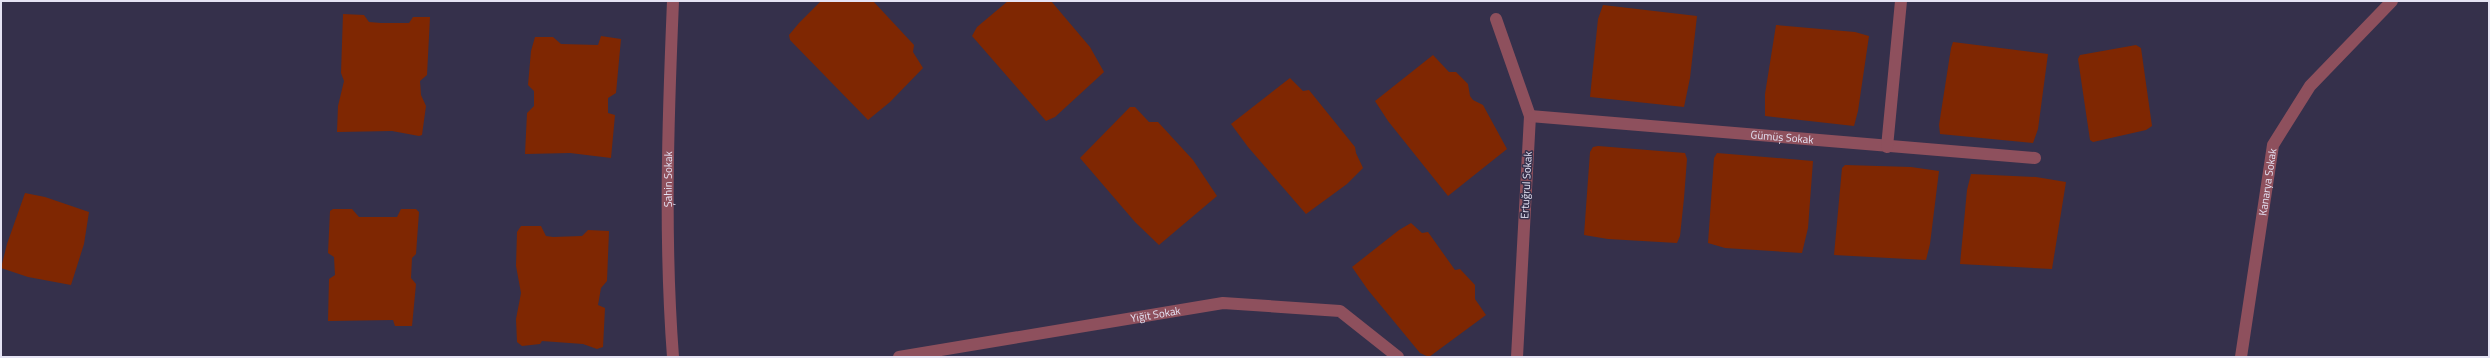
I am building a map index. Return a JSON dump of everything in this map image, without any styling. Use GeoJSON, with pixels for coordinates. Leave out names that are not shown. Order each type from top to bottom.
{"type":"FeatureCollection","features":[{"type":"Feature","properties":{"kind":"street","name":"Şahin Sokak"},"geometry":{"type":"LineString","coordinates":[[672,357],[669,306],[666,174],[673,1]]}},
{"type":"Feature","properties":{"kind":"street"},"geometry":{"type":"LineString","coordinates":[[1887,147],[1901,1]]}},
{"type":"Feature","properties":{"kind":"street","name":"Kanarya Sokak"},"geometry":{"type":"LineString","coordinates":[[2241,357],[2273,145],[2310,86],[2392,1]]}},
{"type":"Feature","properties":{"kind":"street","name":"Ertuğrul Sokak"},"geometry":{"type":"LineString","coordinates":[[1496,19],[1530,116],[1517,357]]}},
{"type":"Feature","properties":{"kind":"street","name":"Gümüş Sokak"},"geometry":{"type":"LineString","coordinates":[[1530,116],[1887,147],[2035,158]]}},
{"type":"Feature","properties":{"kind":"street","name":"Yiğit Sokak"},"geometry":{"type":"LineString","coordinates":[[899,357],[1223,303],[1340,311],[1398,357]]}},
{"type":"Feature","properties":{"kind":"building"},"geometry":{"type":"Polygon","coordinates":[[[821,1],[873,1],[914,45],[913,52],[923,68],[890,102],[868,120],[790,40],[789,35],[821,1]]]}},
{"type":"Feature","properties":{"kind":"building"},"geometry":{"type":"Polygon","coordinates":[[[1008,1],[1051,1],[1090,47],[1104,72],[1055,117],[1046,121],[972,36],[977,27],[1008,1]]]}},
{"type":"Feature","properties":{"kind":"building"},"geometry":{"type":"Polygon","coordinates":[[[1603,5],[1697,16],[1690,78],[1684,107],[1590,97],[1598,19],[1603,5]]]}},
{"type":"Feature","properties":{"kind":"building"},"geometry":{"type":"Polygon","coordinates":[[[343,14],[364,15],[369,22],[381,23],[409,23],[413,17],[430,17],[427,75],[420,81],[421,95],[426,106],[422,135],[419,136],[392,131],[337,132],[338,106],[344,81],[341,73],[343,14]]]}},
{"type":"Feature","properties":{"kind":"building"},"geometry":{"type":"Polygon","coordinates":[[[1776,25],[1855,32],[1869,36],[1858,111],[1854,126],[1765,116],[1765,94],[1776,25]]]}},
{"type":"Feature","properties":{"kind":"building"},"geometry":{"type":"Polygon","coordinates":[[[601,36],[621,39],[616,93],[608,98],[608,113],[615,115],[611,158],[570,153],[525,154],[527,113],[534,106],[534,91],[528,85],[531,51],[535,37],[553,37],[561,44],[598,45],[601,36]]]}},
{"type":"Feature","properties":{"kind":"building"},"geometry":{"type":"Polygon","coordinates":[[[1953,42],[2048,54],[2038,129],[2033,143],[1940,134],[1939,125],[1953,42]]]}},
{"type":"Feature","properties":{"kind":"building"},"geometry":{"type":"Polygon","coordinates":[[[2136,45],[2141,48],[2152,126],[2146,130],[2093,142],[2090,140],[2078,59],[2080,55],[2136,45]]]}},
{"type":"Feature","properties":{"kind":"building"},"geometry":{"type":"Polygon","coordinates":[[[1433,55],[1449,72],[1456,72],[1468,84],[1470,96],[1473,100],[1483,105],[1507,149],[1448,196],[1388,121],[1375,101],[1433,55]]]}},
{"type":"Feature","properties":{"kind":"building"},"geometry":{"type":"Polygon","coordinates":[[[1290,78],[1303,91],[1309,90],[1355,147],[1356,153],[1363,168],[1347,184],[1306,214],[1248,147],[1231,124],[1290,78]]]}},
{"type":"Feature","properties":{"kind":"building"},"geometry":{"type":"Polygon","coordinates":[[[1130,107],[1135,107],[1149,122],[1158,122],[1193,160],[1217,196],[1159,245],[1135,222],[1080,158],[1130,107]]]}},
{"type":"Feature","properties":{"kind":"building"},"geometry":{"type":"Polygon","coordinates":[[[1598,146],[1685,153],[1687,159],[1684,198],[1680,236],[1677,243],[1608,239],[1584,235],[1590,152],[1593,147],[1598,146]]]}},
{"type":"Feature","properties":{"kind":"building"},"geometry":{"type":"Polygon","coordinates":[[[1717,153],[1813,161],[1808,228],[1802,253],[1725,248],[1708,243],[1714,158],[1717,153]]]}},
{"type":"Feature","properties":{"kind":"building"},"geometry":{"type":"Polygon","coordinates":[[[1845,165],[1911,167],[1939,171],[1930,244],[1926,260],[1834,255],[1842,168],[1845,165]]]}},
{"type":"Feature","properties":{"kind":"building"},"geometry":{"type":"Polygon","coordinates":[[[1971,174],[2036,177],[2066,182],[2052,269],[1960,264],[1967,190],[1971,174]]]}},
{"type":"Feature","properties":{"kind":"building"},"geometry":{"type":"Polygon","coordinates":[[[25,193],[45,197],[89,212],[84,244],[71,285],[28,277],[1,268],[7,244],[25,193]]]}},
{"type":"Feature","properties":{"kind":"building"},"geometry":{"type":"Polygon","coordinates":[[[333,209],[352,209],[359,217],[397,217],[401,209],[416,209],[419,212],[416,254],[412,258],[411,278],[416,284],[412,326],[395,326],[393,320],[328,321],[329,279],[335,275],[334,257],[328,253],[330,211],[333,209]]]}},
{"type":"Feature","properties":{"kind":"building"},"geometry":{"type":"Polygon","coordinates":[[[1411,223],[1422,233],[1428,232],[1455,270],[1460,269],[1475,285],[1475,299],[1486,315],[1429,357],[1420,353],[1368,290],[1352,267],[1399,230],[1411,223]]]}},
{"type":"Feature","properties":{"kind":"building"},"geometry":{"type":"Polygon","coordinates":[[[521,226],[541,226],[546,236],[553,237],[582,236],[588,230],[609,231],[607,281],[601,288],[598,305],[605,308],[603,347],[597,349],[583,344],[542,341],[540,344],[522,346],[517,342],[516,319],[521,293],[516,266],[517,232],[521,226]]]}}]}
